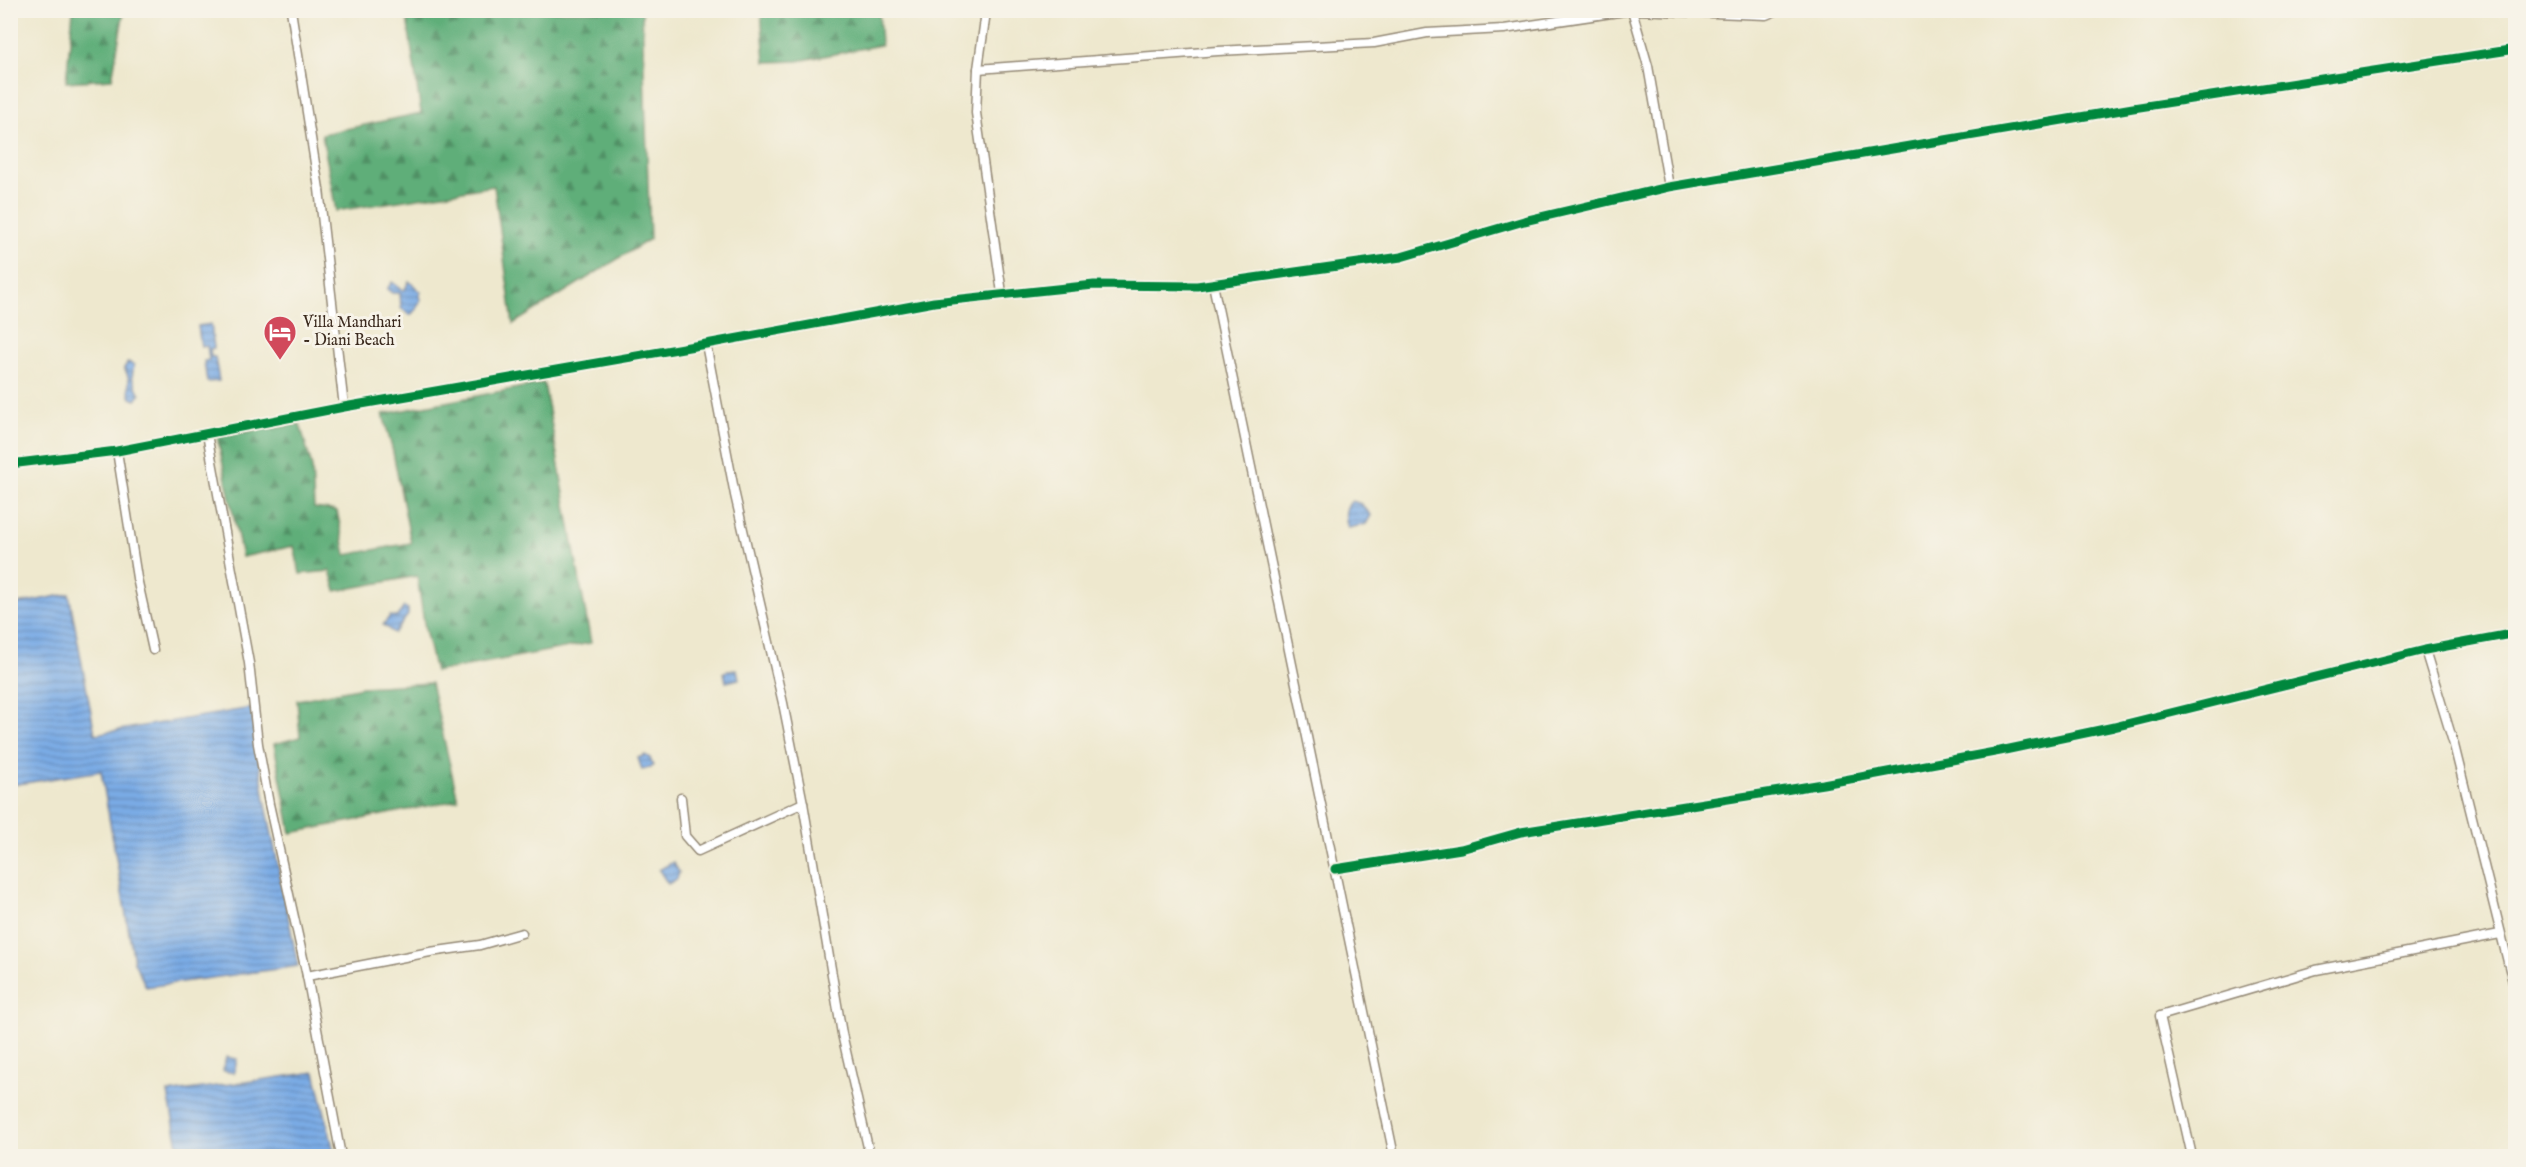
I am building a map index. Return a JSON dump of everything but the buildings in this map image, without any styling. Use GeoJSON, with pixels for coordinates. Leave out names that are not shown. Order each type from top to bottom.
{"type":"FeatureCollection","features":[{"type":"Feature","properties":{"kind":"street"},"geometry":{"type":"LineString","coordinates":[[291,10],[319,189],[344,407]]}},
{"type":"Feature","properties":{"kind":"street"},"geometry":{"type":"LineString","coordinates":[[984,10],[976,113],[1002,293]]}},
{"type":"Feature","properties":{"kind":"street"},"geometry":{"type":"LineString","coordinates":[[978,69],[1218,51],[1374,43],[1427,33],[1504,28],[1633,10],[1767,15],[1778,10]]}},
{"type":"Feature","properties":{"kind":"street"},"geometry":{"type":"LineString","coordinates":[[1633,10],[1647,66],[1669,187]]}},
{"type":"Feature","properties":{"kind":"street"},"geometry":{"type":"LineString","coordinates":[[10,464],[117,451],[344,407],[934,302],[1094,285],[1197,286],[1401,257],[1524,221],[1669,187],[2122,110],[2516,50]]}},
{"type":"Feature","properties":{"kind":"street"},"geometry":{"type":"LineString","coordinates":[[1213,284],[1394,1156]]}},
{"type":"Feature","properties":{"kind":"street"},"geometry":{"type":"LineString","coordinates":[[706,344],[732,485],[783,703],[803,803],[842,1034],[870,1156]]}},
{"type":"Feature","properties":{"kind":"street"},"geometry":{"type":"LineString","coordinates":[[207,434],[249,663],[258,744],[269,804],[307,976],[341,1156]]}},
{"type":"Feature","properties":{"kind":"street"},"geometry":{"type":"LineString","coordinates":[[117,451],[135,567],[153,650]]}},
{"type":"Feature","properties":{"kind":"street"},"geometry":{"type":"LineString","coordinates":[[1335,869],[1461,849],[1521,832],[1823,784],[2000,751],[2114,727],[2425,650],[2516,633]]}},
{"type":"Feature","properties":{"kind":"street"},"geometry":{"type":"LineString","coordinates":[[2425,650],[2454,745],[2516,994]]}},
{"type":"Feature","properties":{"kind":"street"},"geometry":{"type":"LineString","coordinates":[[681,798],[685,836],[698,851],[803,803]]}},
{"type":"Feature","properties":{"kind":"street"},"geometry":{"type":"LineString","coordinates":[[307,976],[430,952],[480,945],[522,933]]}},
{"type":"Feature","properties":{"kind":"street"},"geometry":{"type":"LineString","coordinates":[[2192,1156],[2160,1016],[2316,970],[2500,934]]}},
{"type":"Feature","properties":{"kind":"green space"},"geometry":{"type":"Polygon","coordinates":[[[73,11],[124,11],[112,79],[66,82],[73,11]]]}},
{"type":"Feature","properties":{"kind":"green space"},"geometry":{"type":"Polygon","coordinates":[[[406,11],[642,11],[650,239],[513,324],[494,186],[336,211],[322,134],[421,113],[406,11]]]}},
{"type":"Feature","properties":{"kind":"green space"},"geometry":{"type":"Polygon","coordinates":[[[761,11],[879,11],[881,45],[798,61],[765,62],[761,11]]]}},
{"type":"Feature","properties":{"kind":"green space"},"geometry":{"type":"Polygon","coordinates":[[[544,383],[591,643],[435,672],[425,629],[417,576],[336,591],[330,571],[300,574],[294,546],[242,557],[217,436],[300,424],[312,467],[314,508],[337,511],[346,555],[411,543],[383,414],[544,383]]]}},
{"type":"Feature","properties":{"kind":"green space"},"geometry":{"type":"Polygon","coordinates":[[[431,683],[458,800],[291,833],[274,744],[300,737],[297,700],[362,687],[431,683]]]}},
{"type":"Feature","properties":{"kind":"water"},"geometry":{"type":"Polygon","coordinates":[[[409,281],[421,292],[419,296],[421,299],[415,311],[410,315],[401,308],[400,293],[392,293],[387,289],[392,282],[404,291],[409,281]]]}},
{"type":"Feature","properties":{"kind":"water"},"geometry":{"type":"Polygon","coordinates":[[[211,324],[214,348],[210,349],[211,357],[215,357],[219,381],[207,382],[204,361],[209,360],[207,346],[201,347],[198,326],[211,324]]]}},
{"type":"Feature","properties":{"kind":"water"},"geometry":{"type":"Polygon","coordinates":[[[128,362],[134,365],[132,377],[140,395],[136,400],[131,398],[128,377],[124,368],[128,362]]]}},
{"type":"Feature","properties":{"kind":"water"},"geometry":{"type":"Polygon","coordinates":[[[1352,501],[1361,504],[1371,515],[1366,524],[1348,528],[1346,510],[1352,501]]]}},
{"type":"Feature","properties":{"kind":"water"},"geometry":{"type":"Polygon","coordinates":[[[69,594],[95,734],[251,708],[265,800],[298,966],[146,987],[134,962],[101,771],[11,785],[11,605],[69,594]]]}},
{"type":"Feature","properties":{"kind":"water"},"geometry":{"type":"Polygon","coordinates":[[[404,607],[408,609],[408,615],[394,633],[383,625],[390,616],[397,617],[404,607]]]}},
{"type":"Feature","properties":{"kind":"water"},"geometry":{"type":"Polygon","coordinates":[[[737,669],[739,679],[726,682],[724,672],[737,669]]]}},
{"type":"Feature","properties":{"kind":"water"},"geometry":{"type":"Polygon","coordinates":[[[645,755],[650,758],[653,766],[642,770],[638,758],[645,755]]]}},
{"type":"Feature","properties":{"kind":"water"},"geometry":{"type":"Polygon","coordinates":[[[673,862],[679,872],[677,879],[668,884],[659,870],[673,862]]]}},
{"type":"Feature","properties":{"kind":"water"},"geometry":{"type":"Polygon","coordinates":[[[226,1057],[237,1059],[234,1073],[223,1071],[226,1057]]]}},
{"type":"Feature","properties":{"kind":"water"},"geometry":{"type":"Polygon","coordinates":[[[315,1072],[335,1156],[180,1156],[168,1093],[315,1072]]]}},
{"type":"Feature","properties":{"kind":"cycle path"},"geometry":{"type":"LineString","coordinates":[[10,464],[117,451],[344,407],[934,302],[1094,285],[1197,286],[1401,257],[1524,221],[1669,187],[2133,108],[2516,49]]}},
{"type":"Feature","properties":{"kind":"cycle path"},"geometry":{"type":"LineString","coordinates":[[1335,869],[1461,849],[1521,832],[1823,784],[2000,751],[2114,727],[2425,650],[2516,633]]}},
{"type":"Feature","properties":{"kind":"place","name":"Villa Mandhari - Diani Beach"},"geometry":{"type":"Point","coordinates":[280,361]}}]}
